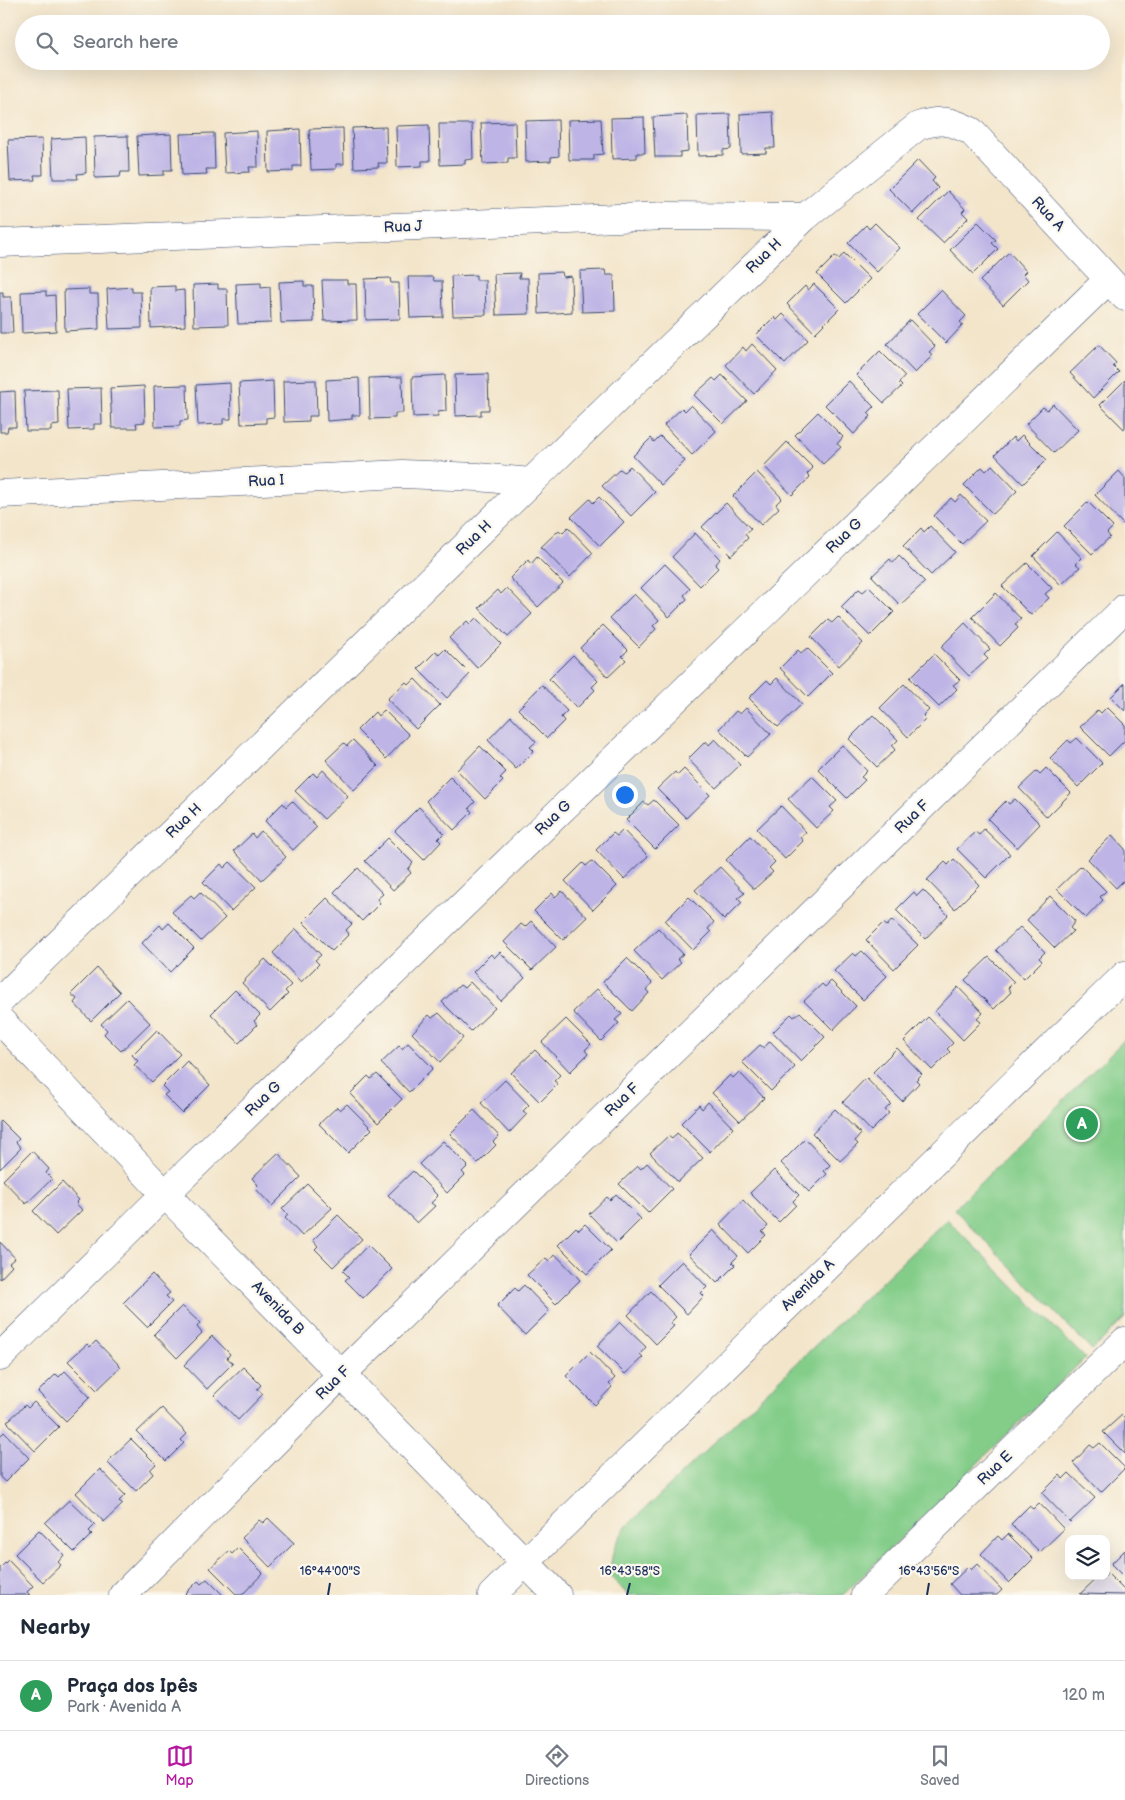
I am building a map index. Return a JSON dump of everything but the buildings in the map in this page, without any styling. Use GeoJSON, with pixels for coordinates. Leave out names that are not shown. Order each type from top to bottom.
{"type":"FeatureCollection","features":[{"type":"Feature","properties":{"kind":"street","name":"Rua H"},"geometry":{"type":"LineString","coordinates":[[0,1002],[805,216],[918,126],[934,121],[953,122],[971,131]]}},
{"type":"Feature","properties":{"kind":"street","name":"Rua A"},"geometry":{"type":"LineString","coordinates":[[971,131],[1117,288]]}},
{"type":"Feature","properties":{"kind":"street","name":"Rua J"},"geometry":{"type":"LineString","coordinates":[[0,244],[667,216],[805,216]]}},
{"type":"Feature","properties":{"kind":"street","name":"Rua G"},"geometry":{"type":"LineString","coordinates":[[0,1357],[165,1194],[1117,288]]}},
{"type":"Feature","properties":{"kind":"street","name":"Rua I"},"geometry":{"type":"LineString","coordinates":[[0,494],[402,474],[478,477],[531,482]]}},
{"type":"Feature","properties":{"kind":"street","name":"Rua F"},"geometry":{"type":"LineString","coordinates":[[123,1595],[342,1374],[1125,608]]}},
{"type":"Feature","properties":{"kind":"street","name":"Avenida A"},"geometry":{"type":"LineString","coordinates":[[492,1595],[1125,975]]}},
{"type":"Feature","properties":{"kind":"street","name":"Avenida B"},"geometry":{"type":"LineString","coordinates":[[0,1020],[165,1194],[557,1595]]}},
{"type":"Feature","properties":{"kind":"street","name":"Rua E"},"geometry":{"type":"LineString","coordinates":[[865,1595],[1125,1341]]}},
{"type":"Feature","properties":{"kind":"green space"},"geometry":{"type":"Polygon","coordinates":[[[1125,1039],[1125,1318],[1092,1350],[954,1209],[1125,1039]]]}},
{"type":"Feature","properties":{"kind":"green space"},"geometry":{"type":"Polygon","coordinates":[[[947,1219],[1085,1358],[843,1595],[628,1595],[610,1576],[614,1550],[626,1527],[947,1219]]]}},
{"type":"Feature","properties":{"kind":"place","name":"Praça dos Ipês"},"geometry":{"type":"Point","coordinates":[1082,1124]}}]}
